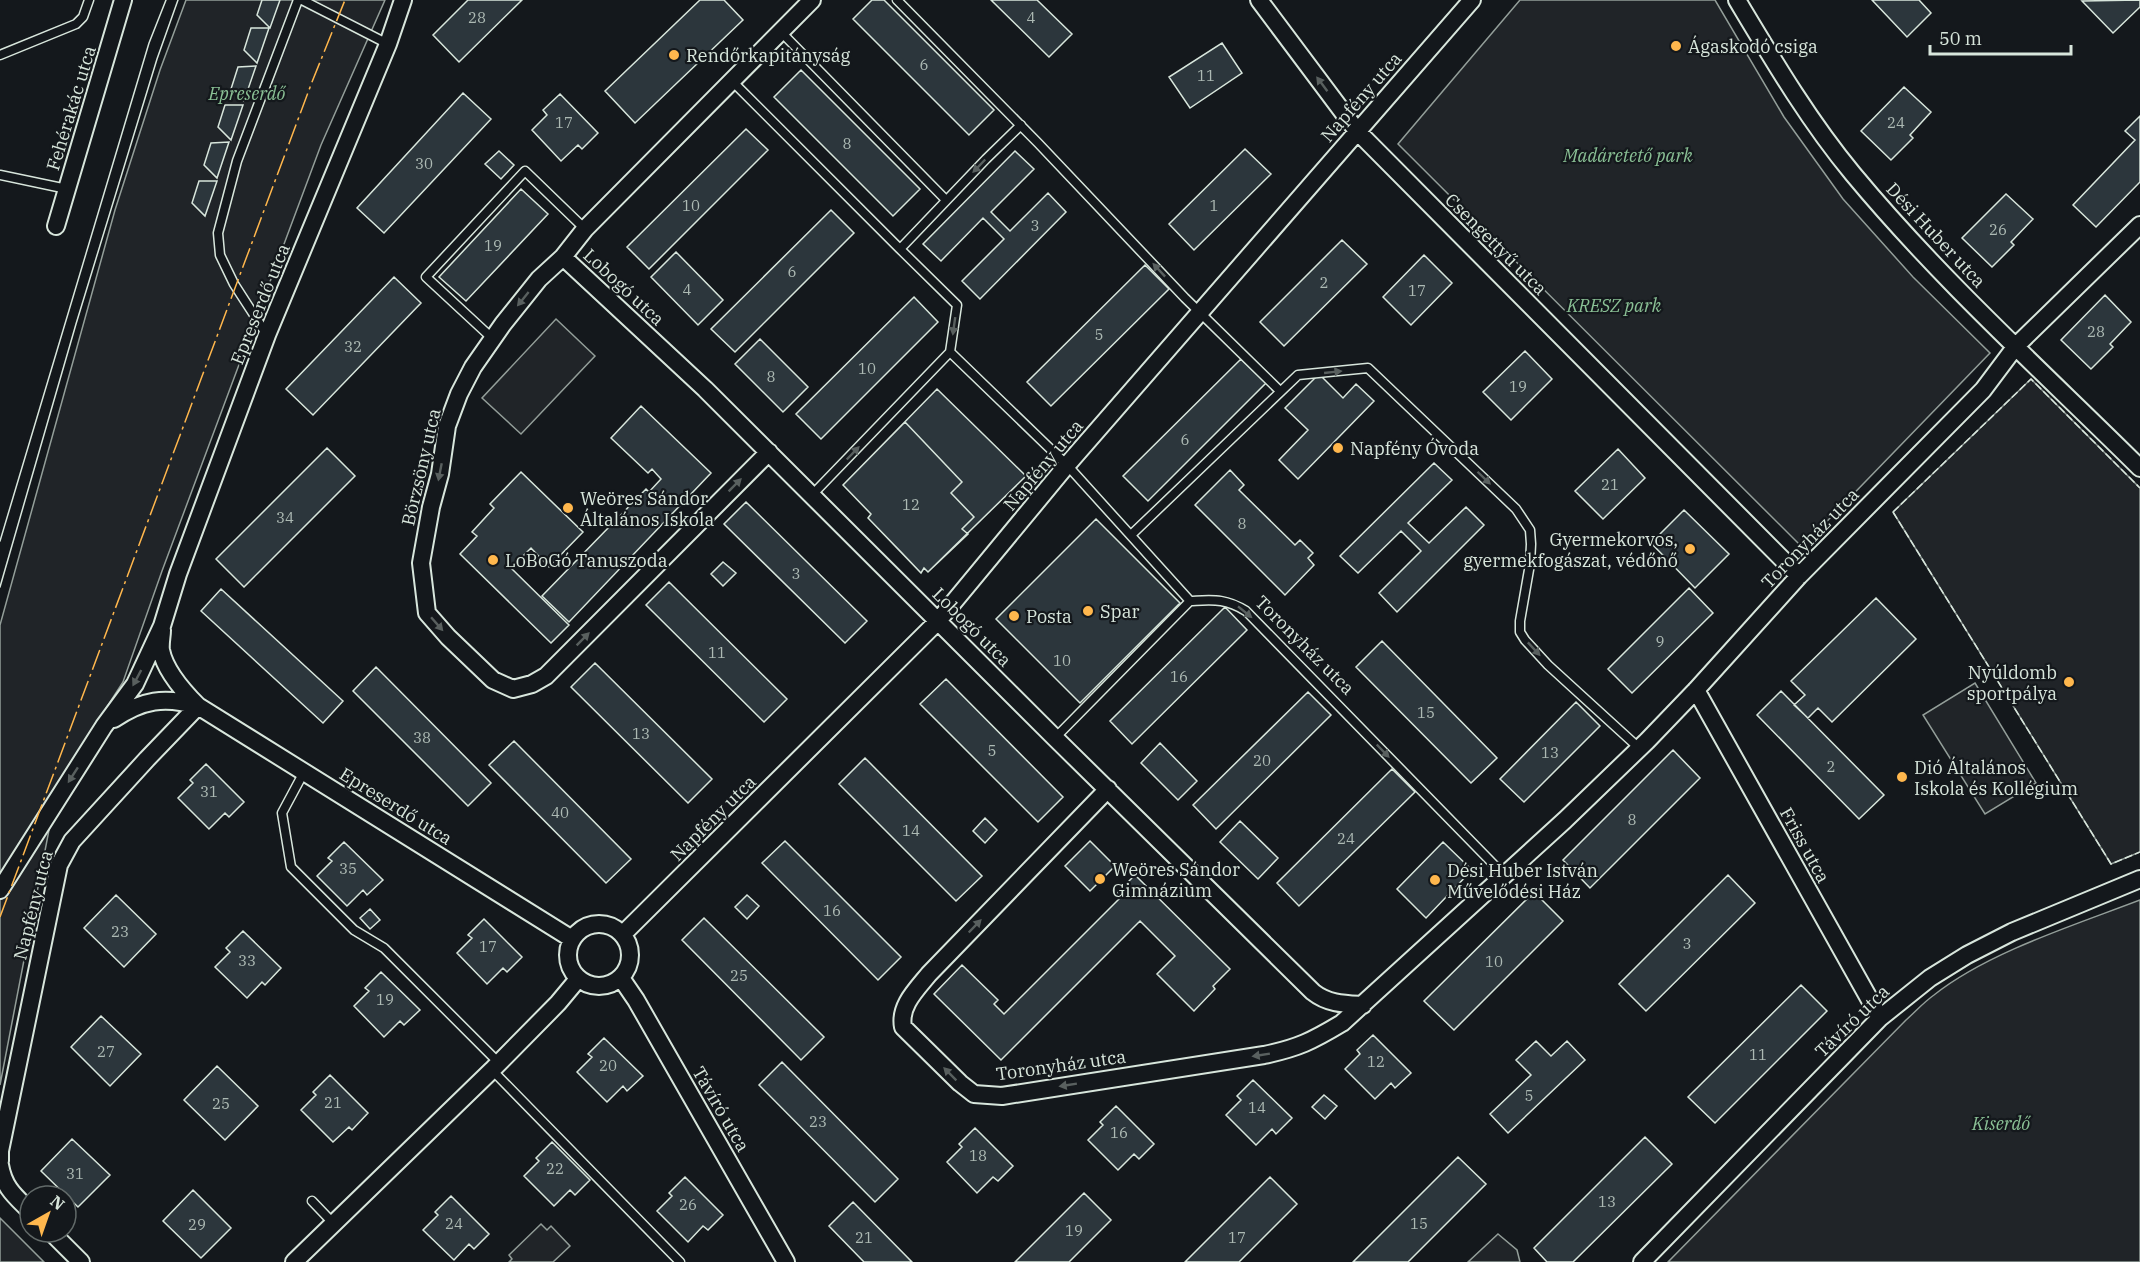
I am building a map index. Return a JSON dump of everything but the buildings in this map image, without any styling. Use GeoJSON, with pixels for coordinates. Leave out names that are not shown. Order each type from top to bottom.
{"type":"FeatureCollection","features":[{"type":"Feature","properties":{"kind":"street","name":"Fehérakác utca"},"geometry":{"type":"LineString","coordinates":[[56,226],[123,0]]}},
{"type":"Feature","properties":{"kind":"street","name":"Epreserdő utca"},"geometry":{"type":"LineString","coordinates":[[0,890],[105,726],[135,684],[162,626],[178,574],[267,335],[388,44],[403,0]]}},
{"type":"Feature","properties":{"kind":"street","name":"Börzsöny utca"},"geometry":{"type":"LineString","coordinates":[[769,452],[546,676],[532,684],[513,689],[493,680],[448,637],[427,613],[421,563],[431,507],[440,474],[447,426],[459,394],[473,367],[539,279],[563,257],[585,229],[812,0]]}},
{"type":"Feature","properties":{"kind":"street","name":"Csengettyű utca"},"geometry":{"type":"LineString","coordinates":[[1260,0],[1357,130],[1799,576]]}},
{"type":"Feature","properties":{"kind":"street","name":"Napfény utca"},"geometry":{"type":"LineString","coordinates":[[623,934],[938,621],[1067,465],[1472,0]]}},
{"type":"Feature","properties":{"kind":"street","name":"Dési Huber utca"},"geometry":{"type":"LineString","coordinates":[[1737,0],[1792,91],[1852,173],[1912,241],[2140,468]]}},
{"type":"Feature","properties":{"kind":"street","name":"Toronyház utca"},"geometry":{"type":"LineString","coordinates":[[1108,789],[929,974],[905,1005],[903,1027],[974,1094],[1002,1096],[1264,1055],[1312,1041],[1342,1023],[1565,820],[1639,748],[1696,690],[1799,576],[1983,390],[2016,346],[2140,225]]}},
{"type":"Feature","properties":{"kind":"street","name":"Lobogó utca"},"geometry":{"type":"LineString","coordinates":[[563,257],[705,389],[1313,992],[1320,998],[1335,1003],[1363,1005]]}},
{"type":"Feature","properties":{"kind":"street","name":"Epreserdő utca"},"geometry":{"type":"LineString","coordinates":[[162,626],[161,650],[181,688],[198,706],[572,939]]}},
{"type":"Feature","properties":{"kind":"street","name":"Friss utca"},"geometry":{"type":"LineString","coordinates":[[1696,690],[1880,1018]]}},
{"type":"Feature","properties":{"kind":"street","name":"Epreserdő utca"},"geometry":{"type":"LineString","coordinates":[[105,726],[129,709],[155,701],[177,700],[198,706]]}},
{"type":"Feature","properties":{"kind":"street","name":"Napfény utca"},"geometry":{"type":"LineString","coordinates":[[18,1199],[10,1191],[1,1169],[0,1151],[59,864],[72,841],[198,706]]}},
{"type":"Feature","properties":{"kind":"street","name":"Távíró utca"},"geometry":{"type":"LineString","coordinates":[[1642,1262],[1880,1018],[1930,978],[1966,955],[2012,932],[2140,879]]}},
{"type":"Feature","properties":{"kind":"street"},"geometry":{"type":"LineString","coordinates":[[597,924],[611,926],[623,934],[628,943],[630,956],[621,978],[611,984],[600,986],[589,985],[578,979],[569,964],[568,956],[572,939],[584,927],[597,924]]}},
{"type":"Feature","properties":{"kind":"street","name":"Távíró utca"},"geometry":{"type":"LineString","coordinates":[[621,978],[636,1000],[786,1262]]}},
{"type":"Feature","properties":{"kind":"street"},"geometry":{"type":"LineString","coordinates":[[294,1262],[495,1067],[558,1003],[578,979]]}},
{"type":"Feature","properties":{"kind":"street"},"geometry":{"type":"LineString","coordinates":[[63,1244],[81,1262]]}},
{"type":"Feature","properties":{"kind":"lane"},"geometry":{"type":"LineString","coordinates":[[0,55],[76,24],[83,17],[89,0]]}},
{"type":"Feature","properties":{"kind":"lane"},"geometry":{"type":"LineString","coordinates":[[267,335],[234,284],[220,255],[218,233],[237,161],[300,0],[388,44]]}},
{"type":"Feature","properties":{"kind":"lane"},"geometry":{"type":"LineString","coordinates":[[897,0],[1021,125],[1199,313],[1280,391]]}},
{"type":"Feature","properties":{"kind":"lane"},"geometry":{"type":"LineString","coordinates":[[781,32],[946,200]]}},
{"type":"Feature","properties":{"kind":"lane"},"geometry":{"type":"LineString","coordinates":[[732,81],[957,305],[950,352],[812,495]]}},
{"type":"Feature","properties":{"kind":"lane"},"geometry":{"type":"LineString","coordinates":[[900,249],[1021,125]]}},
{"type":"Feature","properties":{"kind":"lane"},"geometry":{"type":"LineString","coordinates":[[492,339],[426,277],[525,171],[585,229]]}},
{"type":"Feature","properties":{"kind":"lane"},"geometry":{"type":"LineString","coordinates":[[0,175],[67,189]]}},
{"type":"Feature","properties":{"kind":"lane"},"geometry":{"type":"LineString","coordinates":[[950,352],[1067,465],[1190,601],[1055,738]]}},
{"type":"Feature","properties":{"kind":"lane"},"geometry":{"type":"LineString","coordinates":[[1131,536],[1298,375],[1368,368],[1516,508],[1530,530],[1531,544],[1520,632],[1548,665],[1639,748]]}},
{"type":"Feature","properties":{"kind":"lane","name":"Toronyház utca"},"geometry":{"type":"LineString","coordinates":[[1190,601],[1213,600],[1232,603],[1246,611],[1504,875]]}},
{"type":"Feature","properties":{"kind":"lane"},"geometry":{"type":"LineString","coordinates":[[304,771],[282,813],[291,867],[354,930],[384,948],[680,1262]]}},
{"type":"Feature","properties":{"kind":"lane"},"geometry":{"type":"LineString","coordinates":[[312,1201],[334,1224]]}},
{"type":"Feature","properties":{"kind":"green space","name":"Epreserdő"},"geometry":{"type":"Polygon","coordinates":[[[186,0],[385,0],[321,145],[162,571],[123,682],[58,783],[0,1085],[0,625],[115,210],[160,70],[186,0]]]}},
{"type":"Feature","properties":{"kind":"green space","name":"Madáretető park"},"geometry":{"type":"Polygon","coordinates":[[[1520,0],[1715,0],[1784,117],[1843,199],[1913,277],[1990,353],[1802,547],[1398,144],[1520,0]]]}},
{"type":"Feature","properties":{"kind":"green space"},"geometry":{"type":"Polygon","coordinates":[[[556,319],[595,356],[521,434],[482,398],[556,319]]]}},
{"type":"Feature","properties":{"kind":"green space","name":"Nyúldomb sportpálya"},"geometry":{"type":"Polygon","coordinates":[[[2031,379],[2140,488],[2140,852],[2111,864],[1893,512],[2031,379]]]}},
{"type":"Feature","properties":{"kind":"green space"},"geometry":{"type":"Polygon","coordinates":[[[1975,683],[2036,783],[1985,814],[1923,715],[1975,683]]]}},
{"type":"Feature","properties":{"kind":"green space","name":"Kiserdő"},"geometry":{"type":"Polygon","coordinates":[[[2140,900],[2140,1262],[1668,1262],[1930,998],[1956,980],[2006,953],[2140,900]]]}},
{"type":"Feature","properties":{"kind":"green space"},"geometry":{"type":"Polygon","coordinates":[[[0,1218],[18,1236],[18,1244],[26,1244],[44,1262],[0,1262],[0,1218]]]}},
{"type":"Feature","properties":{"kind":"green space"},"geometry":{"type":"Polygon","coordinates":[[[541,1224],[547,1230],[551,1226],[570,1246],[553,1262],[509,1262],[512,1259],[509,1255],[541,1224]]]}},
{"type":"Feature","properties":{"kind":"green space"},"geometry":{"type":"Polygon","coordinates":[[[1498,1234],[1517,1250],[1520,1262],[1468,1262],[1498,1234]]]}},
{"type":"Feature","properties":{"kind":"tram line"},"geometry":{"type":"LineString","coordinates":[[0,541],[149,43],[166,0]]}},
{"type":"Feature","properties":{"kind":"tram line"},"geometry":{"type":"LineString","coordinates":[[0,587],[76,324],[157,59],[178,0]]}},
{"type":"Feature","properties":{"kind":"fence"},"geometry":{"type":"LineString","coordinates":[[1893,512],[2031,379],[2140,488]]}},
{"type":"Feature","properties":{"kind":"fence"},"geometry":{"type":"LineString","coordinates":[[1893,512],[2111,864],[2140,852]]}},
{"type":"Feature","properties":{"kind":"power"},"geometry":{"type":"LineString","coordinates":[[0,917],[312,82],[345,0]]}},
{"type":"Feature","properties":{"kind":"place","name":"Ágaskodó csiga"},"geometry":{"type":"Point","coordinates":[1676,46]}},
{"type":"Feature","properties":{"kind":"place","name":"Rendőrkapitányság"},"geometry":{"type":"Point","coordinates":[674,55]}},
{"type":"Feature","properties":{"kind":"place","name":"Napfény Óvoda"},"geometry":{"type":"Point","coordinates":[1338,448]}},
{"type":"Feature","properties":{"kind":"place","name":"Weöres Sándor Általános Iskola"},"geometry":{"type":"Point","coordinates":[568,508]}},
{"type":"Feature","properties":{"kind":"place","name":"Gyermekorvos, gyermekfogászat, védőnő"},"geometry":{"type":"Point","coordinates":[1690,549]}},
{"type":"Feature","properties":{"kind":"place","name":"LoBoGó Tanuszoda"},"geometry":{"type":"Point","coordinates":[493,560]}},
{"type":"Feature","properties":{"kind":"place","name":"Spar"},"geometry":{"type":"Point","coordinates":[1088,611]}},
{"type":"Feature","properties":{"kind":"place","name":"Posta"},"geometry":{"type":"Point","coordinates":[1014,616]}},
{"type":"Feature","properties":{"kind":"place","name":"Nyúldomb sportpálya"},"geometry":{"type":"Point","coordinates":[2069,682]}},
{"type":"Feature","properties":{"kind":"place","name":"Dió Általános Iskola és Kollégium"},"geometry":{"type":"Point","coordinates":[1902,777]}},
{"type":"Feature","properties":{"kind":"place","name":"Weöres Sándor Gimnázium"},"geometry":{"type":"Point","coordinates":[1100,879]}},
{"type":"Feature","properties":{"kind":"place","name":"Dési Huber István Művelődési Ház"},"geometry":{"type":"Point","coordinates":[1435,880]}},
{"type":"Feature","properties":{"kind":"park label","name":"KRESZ park"},"geometry":{"type":"Point","coordinates":[1614,305]}}]}
